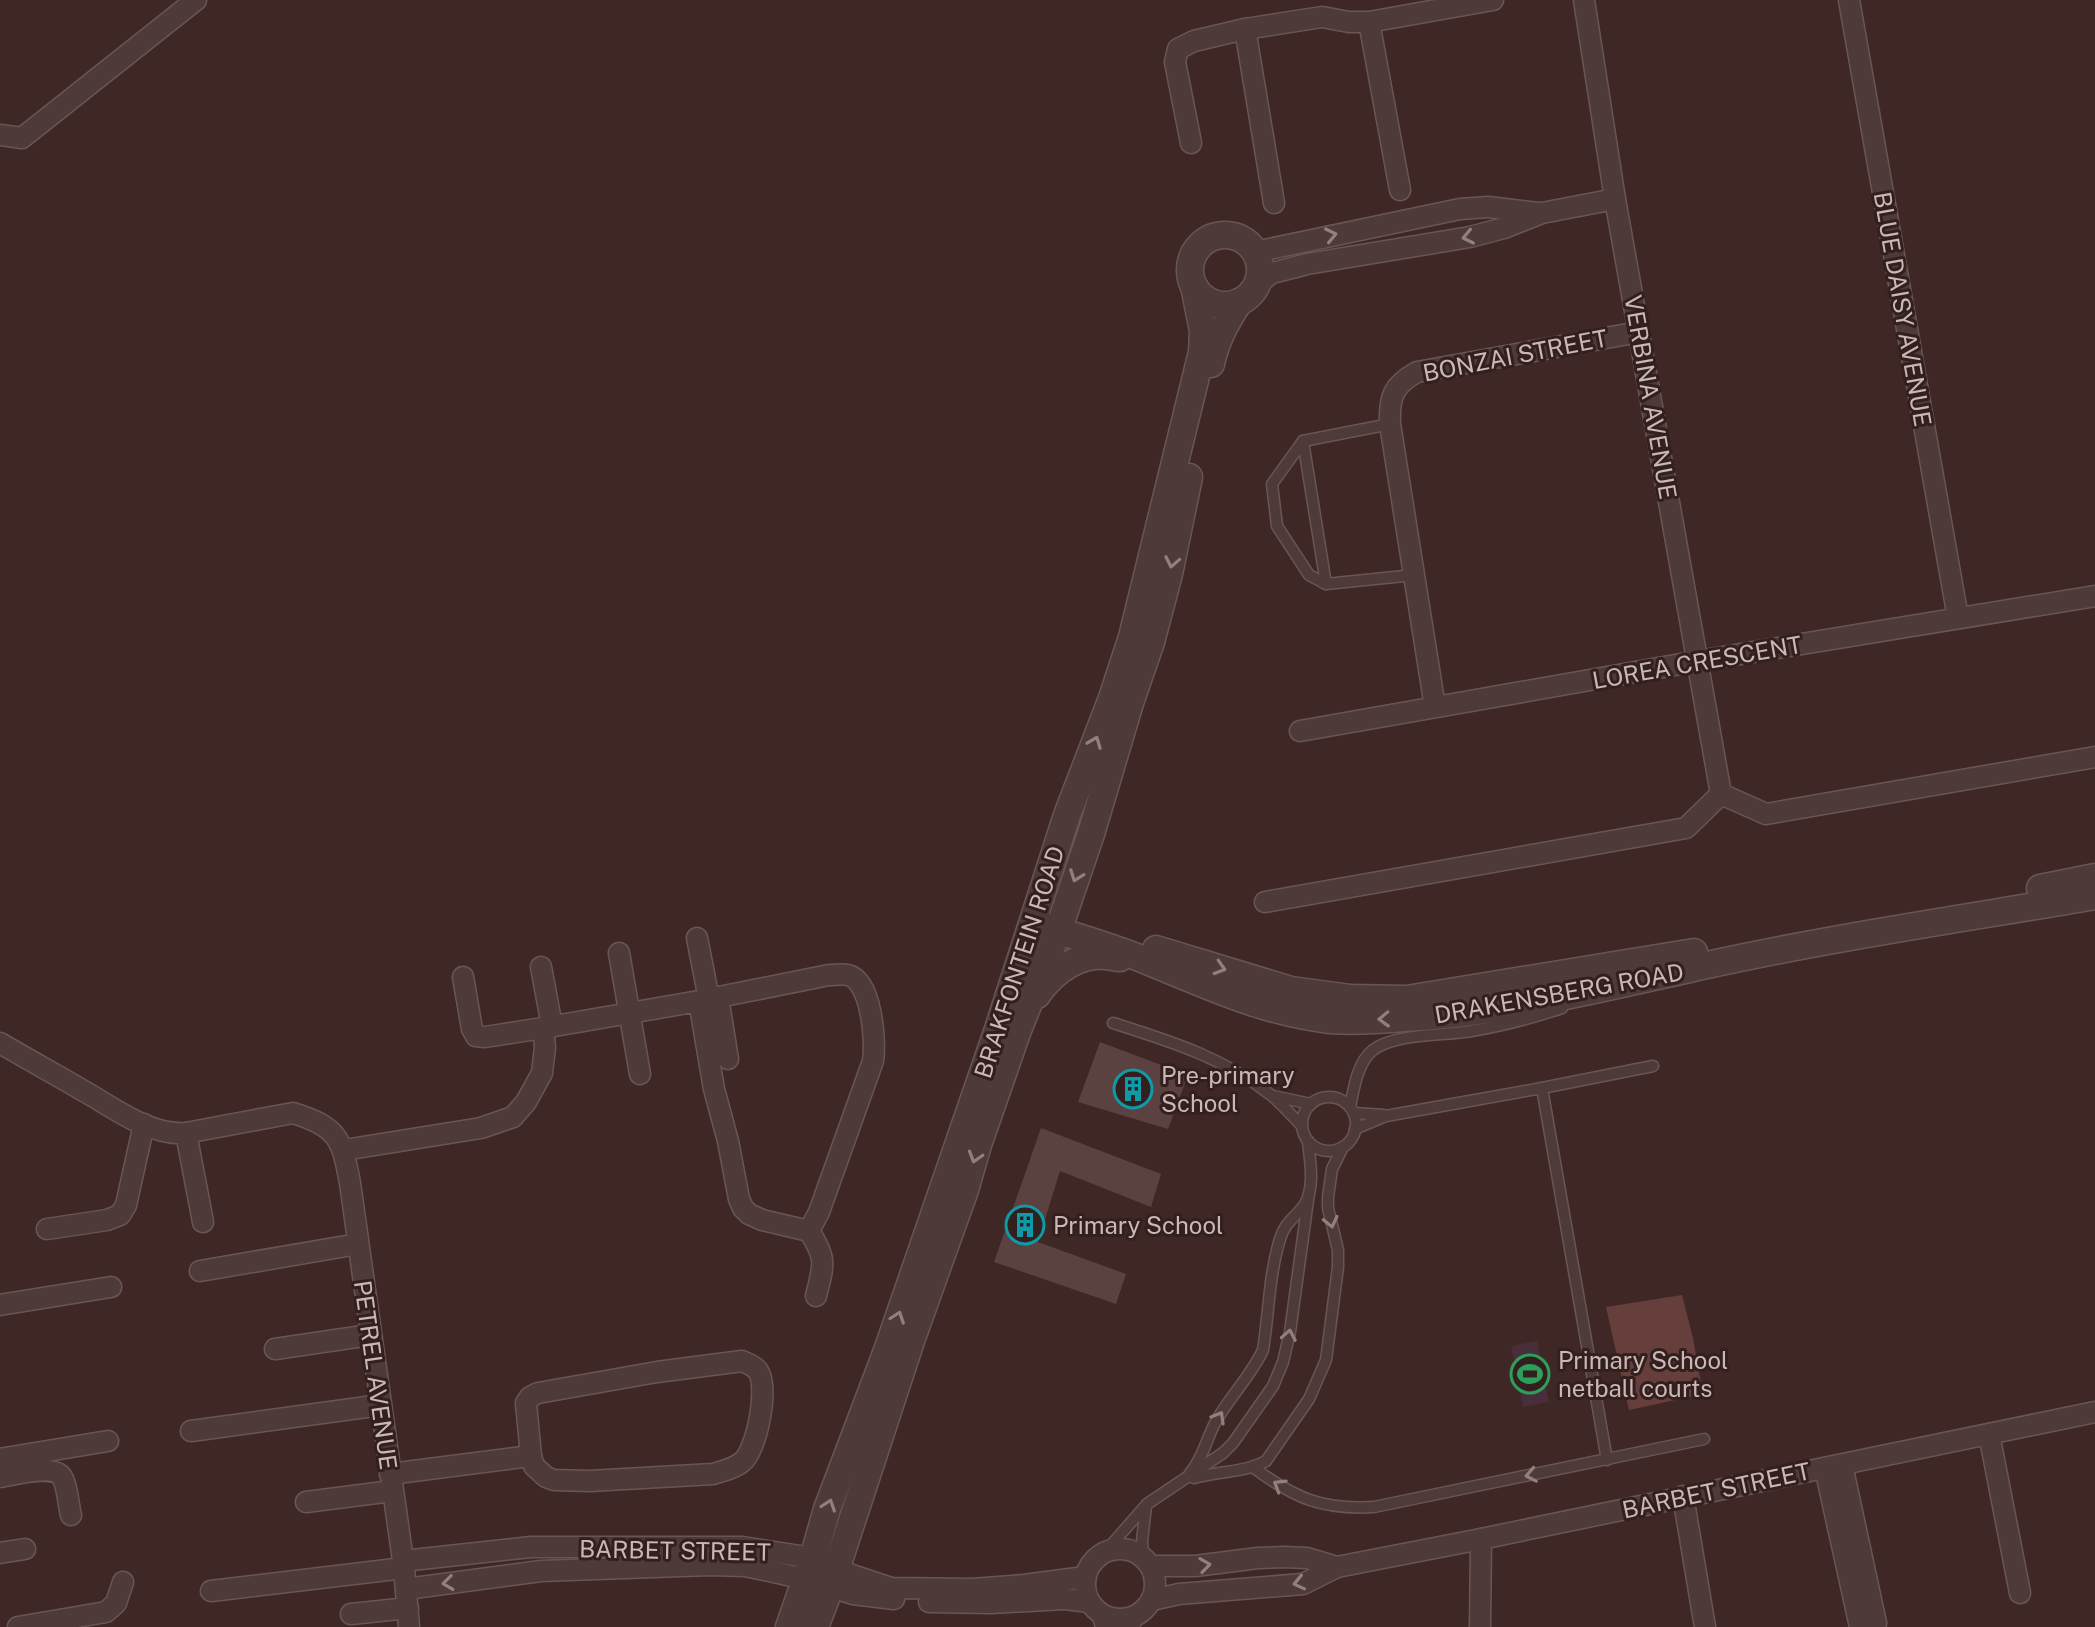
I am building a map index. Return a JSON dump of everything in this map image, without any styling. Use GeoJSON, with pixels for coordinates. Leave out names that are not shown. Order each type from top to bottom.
{"type":"FeatureCollection","features":[{"type":"Feature","properties":{"kind":"street"},"geometry":{"type":"LineString","coordinates":[[0,135],[22,138],[196,0]]}},
{"type":"Feature","properties":{"kind":"street"},"geometry":{"type":"LineString","coordinates":[[1191,143],[1175,62],[1178,49],[1194,41],[1318,8],[1349,22],[1369,22],[1493,0]]}},
{"type":"Feature","properties":{"kind":"street","name":"VERBINA AVENUE"},"geometry":{"type":"LineString","coordinates":[[1584,0],[1615,199],[1721,794]]}},
{"type":"Feature","properties":{"kind":"street","name":"BLUE DAISY AVENUE"},"geometry":{"type":"LineString","coordinates":[[1849,0],[1958,618]]}},
{"type":"Feature","properties":{"kind":"street"},"geometry":{"type":"LineString","coordinates":[[1369,22],[1400,190]]}},
{"type":"Feature","properties":{"kind":"street"},"geometry":{"type":"LineString","coordinates":[[1245,29],[1274,203]]}},
{"type":"Feature","properties":{"kind":"street"},"geometry":{"type":"LineString","coordinates":[[1248,293],[1260,268],[1255,252],[1248,243],[1239,237],[1218,235],[1199,246],[1193,255],[1190,276],[1200,294],[1218,304],[1248,293],[1272,273],[1296,266],[1470,237],[1542,213],[1615,199]]}},
{"type":"Feature","properties":{"kind":"street"},"geometry":{"type":"LineString","coordinates":[[1255,252],[1460,209],[1488,207],[1542,213]]}},
{"type":"Feature","properties":{"kind":"street","name":"BRAKFONTEIN ROAD"},"geometry":{"type":"LineString","coordinates":[[789,1627],[821,1573],[912,1338],[1018,1030],[1060,925],[1151,642],[1149,609],[1202,352],[1203,331],[1194,286]]}},
{"type":"Feature","properties":{"kind":"street","name":"BRAKFONTEIN ROAD"},"geometry":{"type":"LineString","coordinates":[[815,1627],[836,1482],[888,1348],[998,1029],[1067,815],[1149,609],[1169,574],[1214,348],[1221,330],[1248,293]]}},
{"type":"Feature","properties":{"kind":"street","name":"BONZAI STREET"},"geometry":{"type":"LineString","coordinates":[[1390,424],[1391,397],[1406,378],[1417,372],[1639,332]]}},
{"type":"Feature","properties":{"kind":"street"},"geometry":{"type":"LineString","coordinates":[[1390,424],[1435,707]]}},
{"type":"Feature","properties":{"kind":"street","name":"LOREA CRESCENT"},"geometry":{"type":"LineString","coordinates":[[1300,731],[2095,596]]}},
{"type":"Feature","properties":{"kind":"street"},"geometry":{"type":"LineString","coordinates":[[1265,902],[1686,828],[1721,794],[1766,814],[2095,757]]}},
{"type":"Feature","properties":{"kind":"street","name":"DRAKENSBERG ROAD"},"geometry":{"type":"LineString","coordinates":[[1060,925],[1291,990],[1350,998],[1407,999],[1684,954],[2095,877]]}},
{"type":"Feature","properties":{"kind":"street","name":"DRAKENSBERG ROAD"},"geometry":{"type":"LineString","coordinates":[[1034,916],[1219,991],[1281,1012],[1334,1020],[1451,1016],[1632,983],[1812,945],[2095,896]]}},
{"type":"Feature","properties":{"kind":"street"},"geometry":{"type":"LineString","coordinates":[[697,938],[709,999],[728,1059]]}},
{"type":"Feature","properties":{"kind":"street"},"geometry":{"type":"LineString","coordinates":[[619,953],[640,1074]]}},
{"type":"Feature","properties":{"kind":"street"},"geometry":{"type":"LineString","coordinates":[[1018,1030],[1044,986],[1055,974],[1074,962],[1095,956],[1143,959]]}},
{"type":"Feature","properties":{"kind":"street"},"geometry":{"type":"LineString","coordinates":[[0,1043],[144,1124],[164,1131],[186,1133],[293,1113],[311,1118],[327,1129],[339,1140],[344,1150],[481,1128],[513,1117],[526,1102],[542,1073],[548,1027],[541,967]]}},
{"type":"Feature","properties":{"kind":"street"},"geometry":{"type":"LineString","coordinates":[[463,977],[472,1029],[476,1036],[485,1037],[829,975],[848,975],[858,980],[868,999],[875,1049],[873,1061],[819,1212],[809,1231]]}},
{"type":"Feature","properties":{"kind":"street"},"geometry":{"type":"LineString","coordinates":[[709,999],[714,1089],[739,1199],[749,1214],[762,1220],[809,1231],[823,1256],[816,1296]]}},
{"type":"Feature","properties":{"kind":"street"},"geometry":{"type":"LineString","coordinates":[[47,1229],[107,1220],[120,1215],[126,1205],[144,1124]]}},
{"type":"Feature","properties":{"kind":"street"},"geometry":{"type":"LineString","coordinates":[[186,1133],[203,1222]]}},
{"type":"Feature","properties":{"kind":"street","name":"PETREL AVENUE"},"geometry":{"type":"LineString","coordinates":[[344,1150],[406,1589]]}},
{"type":"Feature","properties":{"kind":"street"},"geometry":{"type":"LineString","coordinates":[[265,1271],[359,1251]]}},
{"type":"Feature","properties":{"kind":"street"},"geometry":{"type":"LineString","coordinates":[[200,1271],[359,1251]]}},
{"type":"Feature","properties":{"kind":"street"},"geometry":{"type":"LineString","coordinates":[[0,1305],[111,1287]]}},
{"type":"Feature","properties":{"kind":"street"},"geometry":{"type":"LineString","coordinates":[[275,1349],[370,1335]]}},
{"type":"Feature","properties":{"kind":"street"},"geometry":{"type":"LineString","coordinates":[[742,1361],[758,1372],[763,1395],[750,1453],[742,1463],[730,1469],[713,1474],[554,1480],[534,1466],[531,1456],[526,1403],[538,1393],[742,1361]]}},
{"type":"Feature","properties":{"kind":"street"},"geometry":{"type":"LineString","coordinates":[[191,1431],[382,1411]]}},
{"type":"Feature","properties":{"kind":"street"},"geometry":{"type":"LineString","coordinates":[[211,1439],[382,1411]]}},
{"type":"Feature","properties":{"kind":"street","name":"BARBET STREET"},"geometry":{"type":"LineString","coordinates":[[1141,1614],[1179,1594],[1303,1584],[1337,1567],[2095,1412]]}},
{"type":"Feature","properties":{"kind":"street"},"geometry":{"type":"LineString","coordinates":[[1989,1434],[2020,1593]]}},
{"type":"Feature","properties":{"kind":"street"},"geometry":{"type":"LineString","coordinates":[[0,1459],[108,1441]]}},
{"type":"Feature","properties":{"kind":"street"},"geometry":{"type":"LineString","coordinates":[[306,1502],[391,1482],[531,1456]]}},
{"type":"Feature","properties":{"kind":"street"},"geometry":{"type":"LineString","coordinates":[[1833,1466],[1868,1625]]}},
{"type":"Feature","properties":{"kind":"street"},"geometry":{"type":"LineString","coordinates":[[0,1477],[47,1470],[57,1472],[63,1478],[71,1515]]}},
{"type":"Feature","properties":{"kind":"street"},"geometry":{"type":"LineString","coordinates":[[1683,1496],[1705,1627]]}},
{"type":"Feature","properties":{"kind":"street"},"geometry":{"type":"LineString","coordinates":[[1480,1627],[1481,1539]]}},
{"type":"Feature","properties":{"kind":"street","name":"BARBET STREET"},"geometry":{"type":"LineString","coordinates":[[406,1589],[519,1548],[742,1547],[821,1573],[904,1588],[998,1587],[1085,1577]]}},
{"type":"Feature","properties":{"kind":"street"},"geometry":{"type":"LineString","coordinates":[[519,1548],[520,1573]]}},
{"type":"Feature","properties":{"kind":"street"},"geometry":{"type":"LineString","coordinates":[[0,1553],[25,1549]]}},
{"type":"Feature","properties":{"kind":"street"},"geometry":{"type":"LineString","coordinates":[[1125,1549],[1147,1562],[1155,1583],[1141,1614],[1129,1619],[1117,1619],[1095,1613],[1086,1594],[1085,1577],[1092,1562],[1105,1552],[1125,1549]]}},
{"type":"Feature","properties":{"kind":"street","name":"BARBET STREET"},"geometry":{"type":"LineString","coordinates":[[1147,1562],[1195,1566],[1285,1557],[1307,1558],[1337,1567]]}},
{"type":"Feature","properties":{"kind":"street","name":"BARBET STREET"},"geometry":{"type":"LineString","coordinates":[[406,1589],[557,1570],[745,1566],[821,1573],[864,1596],[919,1602],[991,1603],[1065,1599],[1095,1613]]}},
{"type":"Feature","properties":{"kind":"street"},"geometry":{"type":"LineString","coordinates":[[18,1627],[106,1612],[116,1603],[123,1582]]}},
{"type":"Feature","properties":{"kind":"street"},"geometry":{"type":"LineString","coordinates":[[211,1591],[406,1589]]}},
{"type":"Feature","properties":{"kind":"street"},"geometry":{"type":"LineString","coordinates":[[236,1600],[406,1589]]}},
{"type":"Feature","properties":{"kind":"street"},"geometry":{"type":"LineString","coordinates":[[351,1614],[406,1589]]}},
{"type":"Feature","properties":{"kind":"lane"},"geometry":{"type":"LineString","coordinates":[[1390,424],[1303,441],[1272,484],[1277,526],[1309,575],[1326,584],[1414,575]]}},
{"type":"Feature","properties":{"kind":"lane"},"geometry":{"type":"LineString","coordinates":[[1303,441],[1326,584]]}},
{"type":"Feature","properties":{"kind":"lane"},"geometry":{"type":"LineString","coordinates":[[1180,1483],[1207,1474],[1254,1468],[1266,1461],[1309,1399],[1326,1360],[1338,1267],[1338,1250],[1328,1208],[1332,1169],[1343,1147],[1353,1136],[1352,1110],[1357,1077],[1376,1048],[1389,1042],[1508,1024],[1549,1013],[1632,983]]}},
{"type":"Feature","properties":{"kind":"lane"},"geometry":{"type":"LineString","coordinates":[[1113,1023],[1188,1047],[1220,1062],[1271,1096],[1302,1126]]}},
{"type":"Feature","properties":{"kind":"lane"},"geometry":{"type":"LineString","coordinates":[[1355,1129],[1386,1116],[1653,1066]]}},
{"type":"Feature","properties":{"kind":"lane"},"geometry":{"type":"LineString","coordinates":[[1542,1088],[1607,1460]]}},
{"type":"Feature","properties":{"kind":"lane"},"geometry":{"type":"LineString","coordinates":[[1271,1096],[1311,1104]]}},
{"type":"Feature","properties":{"kind":"lane"},"geometry":{"type":"LineString","coordinates":[[1343,1147],[1324,1151],[1308,1142],[1302,1118],[1311,1104],[1327,1097],[1343,1101],[1352,1110],[1386,1116]]}},
{"type":"Feature","properties":{"kind":"lane"},"geometry":{"type":"LineString","coordinates":[[1105,1552],[1147,1504],[1223,1453],[1273,1386],[1290,1332],[1309,1193],[1308,1142]]}},
{"type":"Feature","properties":{"kind":"lane"},"geometry":{"type":"LineString","coordinates":[[1180,1483],[1197,1465],[1213,1426],[1257,1364],[1263,1350],[1280,1234],[1306,1202],[1309,1193]]}},
{"type":"Feature","properties":{"kind":"lane"},"geometry":{"type":"LineString","coordinates":[[1254,1468],[1291,1493],[1310,1501],[1335,1507],[1374,1507],[1704,1439]]}},
{"type":"Feature","properties":{"kind":"lane"},"geometry":{"type":"LineString","coordinates":[[1147,1504],[1142,1541],[1147,1562]]}},
{"type":"Feature","properties":{"kind":"shaded area"},"geometry":{"type":"Polygon","coordinates":[[[1682,1295],[1703,1394],[1629,1410],[1606,1307],[1682,1295]]]}},
{"type":"Feature","properties":{"kind":"shaded area","name":"Primary School netball courts"},"geometry":{"type":"Polygon","coordinates":[[[1537,1341],[1549,1402],[1523,1407],[1511,1346],[1537,1341]]]}},
{"type":"Feature","properties":{"kind":"building","name":"Pre-primary School"},"geometry":{"type":"Polygon","coordinates":[[[1100,1042],[1188,1075],[1168,1129],[1078,1102],[1100,1042]]]}},
{"type":"Feature","properties":{"kind":"building","name":"Primary School"},"geometry":{"type":"Polygon","coordinates":[[[1041,1128],[1161,1174],[1151,1207],[1060,1171],[1038,1242],[1126,1274],[1116,1304],[994,1262],[1041,1128]]]}},
{"type":"Feature","properties":{"kind":"place","name":"Pre-primary School"},"geometry":{"type":"Point","coordinates":[1133,1089]}},
{"type":"Feature","properties":{"kind":"place","name":"Primary School"},"geometry":{"type":"Point","coordinates":[1025,1225]}},
{"type":"Feature","properties":{"kind":"place","name":"Primary School netball courts"},"geometry":{"type":"Point","coordinates":[1530,1374]}}]}
